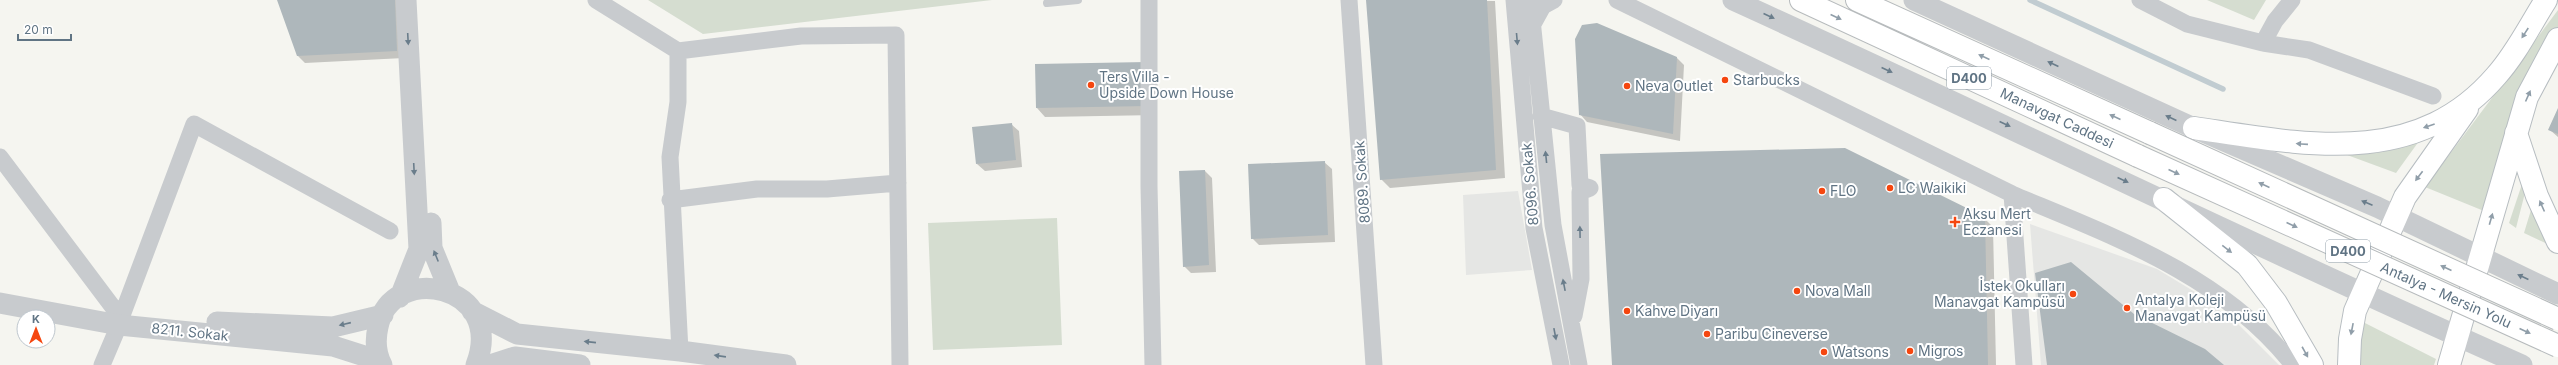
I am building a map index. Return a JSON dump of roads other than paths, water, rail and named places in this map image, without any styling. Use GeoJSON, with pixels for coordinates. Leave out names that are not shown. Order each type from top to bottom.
{"type":"FeatureCollection","features":[{"type":"Feature","properties":{"kind":"main road","name":"Manavgat Caddesi"},"geometry":{"type":"LineString","coordinates":[[1801,0],[2138,156]]}},
{"type":"Feature","properties":{"kind":"main road","name":"Manavgat Caddesi"},"geometry":{"type":"LineString","coordinates":[[1857,0],[2150,133]]}},
{"type":"Feature","properties":{"kind":"main road"},"geometry":{"type":"LineString","coordinates":[[2194,128],[2292,143],[2356,144],[2383,141],[2448,119],[2474,98],[2497,75],[2546,0]]}},
{"type":"Feature","properties":{"kind":"main road"},"geometry":{"type":"LineString","coordinates":[[2449,365],[2527,97],[2558,39]]}},
{"type":"Feature","properties":{"kind":"main road"},"geometry":{"type":"LineString","coordinates":[[2349,365],[2354,318],[2362,294],[2405,197],[2458,124],[2474,98]]}},
{"type":"Feature","properties":{"kind":"main road","name":"Antalya - Mersin Yolu"},"geometry":{"type":"LineString","coordinates":[[2150,133],[2558,319]]}},
{"type":"Feature","properties":{"kind":"main road"},"geometry":{"type":"LineString","coordinates":[[2516,133],[2537,196],[2558,242]]}},
{"type":"Feature","properties":{"kind":"main road","name":"Antalya - Mersin Yolu"},"geometry":{"type":"LineString","coordinates":[[2138,156],[2558,346]]}},
{"type":"Feature","properties":{"kind":"main road"},"geometry":{"type":"LineString","coordinates":[[2164,199],[2247,265],[2276,303],[2312,365]]}},
{"type":"Feature","properties":{"kind":"street"},"geometry":{"type":"LineString","coordinates":[[400,297],[419,249],[406,0]]}},
{"type":"Feature","properties":{"kind":"street"},"geometry":{"type":"LineString","coordinates":[[419,0],[432,248],[450,292]]}},
{"type":"Feature","properties":{"kind":"street"},"geometry":{"type":"LineString","coordinates":[[596,0],[678,51],[801,36],[896,35],[900,365]]}},
{"type":"Feature","properties":{"kind":"street"},"geometry":{"type":"LineString","coordinates":[[1149,0],[1149,186],[1153,365]]}},
{"type":"Feature","properties":{"kind":"street","name":"8089. Sokak"},"geometry":{"type":"LineString","coordinates":[[1349,0],[1374,365]]}},
{"type":"Feature","properties":{"kind":"street","name":"8096. Sokak"},"geometry":{"type":"LineString","coordinates":[[1514,0],[1534,228],[1561,365]]}},
{"type":"Feature","properties":{"kind":"street","name":"8096. Sokak"},"geometry":{"type":"LineString","coordinates":[[1530,0],[1553,225],[1579,365]]}},
{"type":"Feature","properties":{"kind":"street"},"geometry":{"type":"LineString","coordinates":[[1532,26],[1543,6],[1554,0]]}},
{"type":"Feature","properties":{"kind":"street"},"geometry":{"type":"LineString","coordinates":[[1617,0],[2012,194],[2156,258],[2200,282],[2242,314],[2293,365]]}},
{"type":"Feature","properties":{"kind":"street"},"geometry":{"type":"LineString","coordinates":[[1733,0],[2164,199],[2362,294],[2522,365]]}},
{"type":"Feature","properties":{"kind":"street"},"geometry":{"type":"LineString","coordinates":[[1914,0],[2194,128],[2397,218],[2558,294]]}},
{"type":"Feature","properties":{"kind":"street"},"geometry":{"type":"LineString","coordinates":[[2140,0],[2187,24],[2263,44],[2309,50],[2433,96]]}},
{"type":"Feature","properties":{"kind":"street"},"geometry":{"type":"LineString","coordinates":[[2263,44],[2275,21],[2292,0]]}},
{"type":"Feature","properties":{"kind":"street"},"geometry":{"type":"LineString","coordinates":[[678,51],[678,102],[670,157],[670,200],[680,351]]}},
{"type":"Feature","properties":{"kind":"street"},"geometry":{"type":"LineString","coordinates":[[1542,116],[1577,126],[1580,185],[1590,188],[1580,192],[1581,279],[1572,326]]}},
{"type":"Feature","properties":{"kind":"street"},"geometry":{"type":"LineString","coordinates":[[102,365],[120,322],[194,124],[390,232]]}},
{"type":"Feature","properties":{"kind":"street"},"geometry":{"type":"LineString","coordinates":[[0,157],[120,322]]}},
{"type":"Feature","properties":{"kind":"street"},"geometry":{"type":"LineString","coordinates":[[670,200],[757,189],[827,189],[898,183]]}},
{"type":"Feature","properties":{"kind":"street"},"geometry":{"type":"LineString","coordinates":[[2012,194],[2024,365]]}},
{"type":"Feature","properties":{"kind":"street"},"geometry":{"type":"LineString","coordinates":[[381,363],[375,339],[379,321],[389,305],[400,297],[421,288],[437,288],[450,292],[466,303],[472,311],[481,332],[481,349],[476,365]]}},
{"type":"Feature","properties":{"kind":"street","name":"8211. Sokak"},"geometry":{"type":"LineString","coordinates":[[0,303],[70,316],[333,346],[381,363]]}},
{"type":"Feature","properties":{"kind":"street"},"geometry":{"type":"LineString","coordinates":[[472,311],[517,334],[680,351],[786,365]]}},
{"type":"Feature","properties":{"kind":"street"},"geometry":{"type":"LineString","coordinates":[[120,322],[333,326],[383,315]]}},
{"type":"Feature","properties":{"kind":"street"},"geometry":{"type":"LineString","coordinates":[[490,365],[515,357],[580,365]]}},
{"type":"Feature","properties":{"kind":"lane"},"geometry":{"type":"LineString","coordinates":[[1047,3],[1078,0]]}},
{"type":"Feature","properties":{"kind":"waterway"},"geometry":{"type":"LineString","coordinates":[[2030,0],[2223,89]]}},
{"type":"Feature","properties":{"kind":"place","name":"Starbucks"},"geometry":{"type":"Point","coordinates":[1725,80]}},
{"type":"Feature","properties":{"kind":"place","name":"Ters Villa - Upside Down House"},"geometry":{"type":"Point","coordinates":[1091,85]}},
{"type":"Feature","properties":{"kind":"place","name":"Neva Outlet"},"geometry":{"type":"Point","coordinates":[1627,86]}},
{"type":"Feature","properties":{"kind":"place","name":"LC Waikiki"},"geometry":{"type":"Point","coordinates":[1890,188]}},
{"type":"Feature","properties":{"kind":"place","name":"FLO"},"geometry":{"type":"Point","coordinates":[1822,191]}},
{"type":"Feature","properties":{"kind":"place","name":"Aksu Mert Eczanesi"},"geometry":{"type":"Point","coordinates":[1955,222]}},
{"type":"Feature","properties":{"kind":"place","name":"Nova Mall"},"geometry":{"type":"Point","coordinates":[1797,291]}},
{"type":"Feature","properties":{"kind":"place","name":"İstek Okulları Manavgat Kampüsü"},"geometry":{"type":"Point","coordinates":[2073,294]}},
{"type":"Feature","properties":{"kind":"place","name":"Antalya Koleji Manavgat Kampüsü"},"geometry":{"type":"Point","coordinates":[2127,308]}},
{"type":"Feature","properties":{"kind":"place","name":"Kahve Diyarı"},"geometry":{"type":"Point","coordinates":[1627,311]}},
{"type":"Feature","properties":{"kind":"place","name":"Paribu Cineverse"},"geometry":{"type":"Point","coordinates":[1707,334]}},
{"type":"Feature","properties":{"kind":"place","name":"Migros"},"geometry":{"type":"Point","coordinates":[1910,351]}},
{"type":"Feature","properties":{"kind":"place","name":"Watsons"},"geometry":{"type":"Point","coordinates":[1824,352]}}]}
